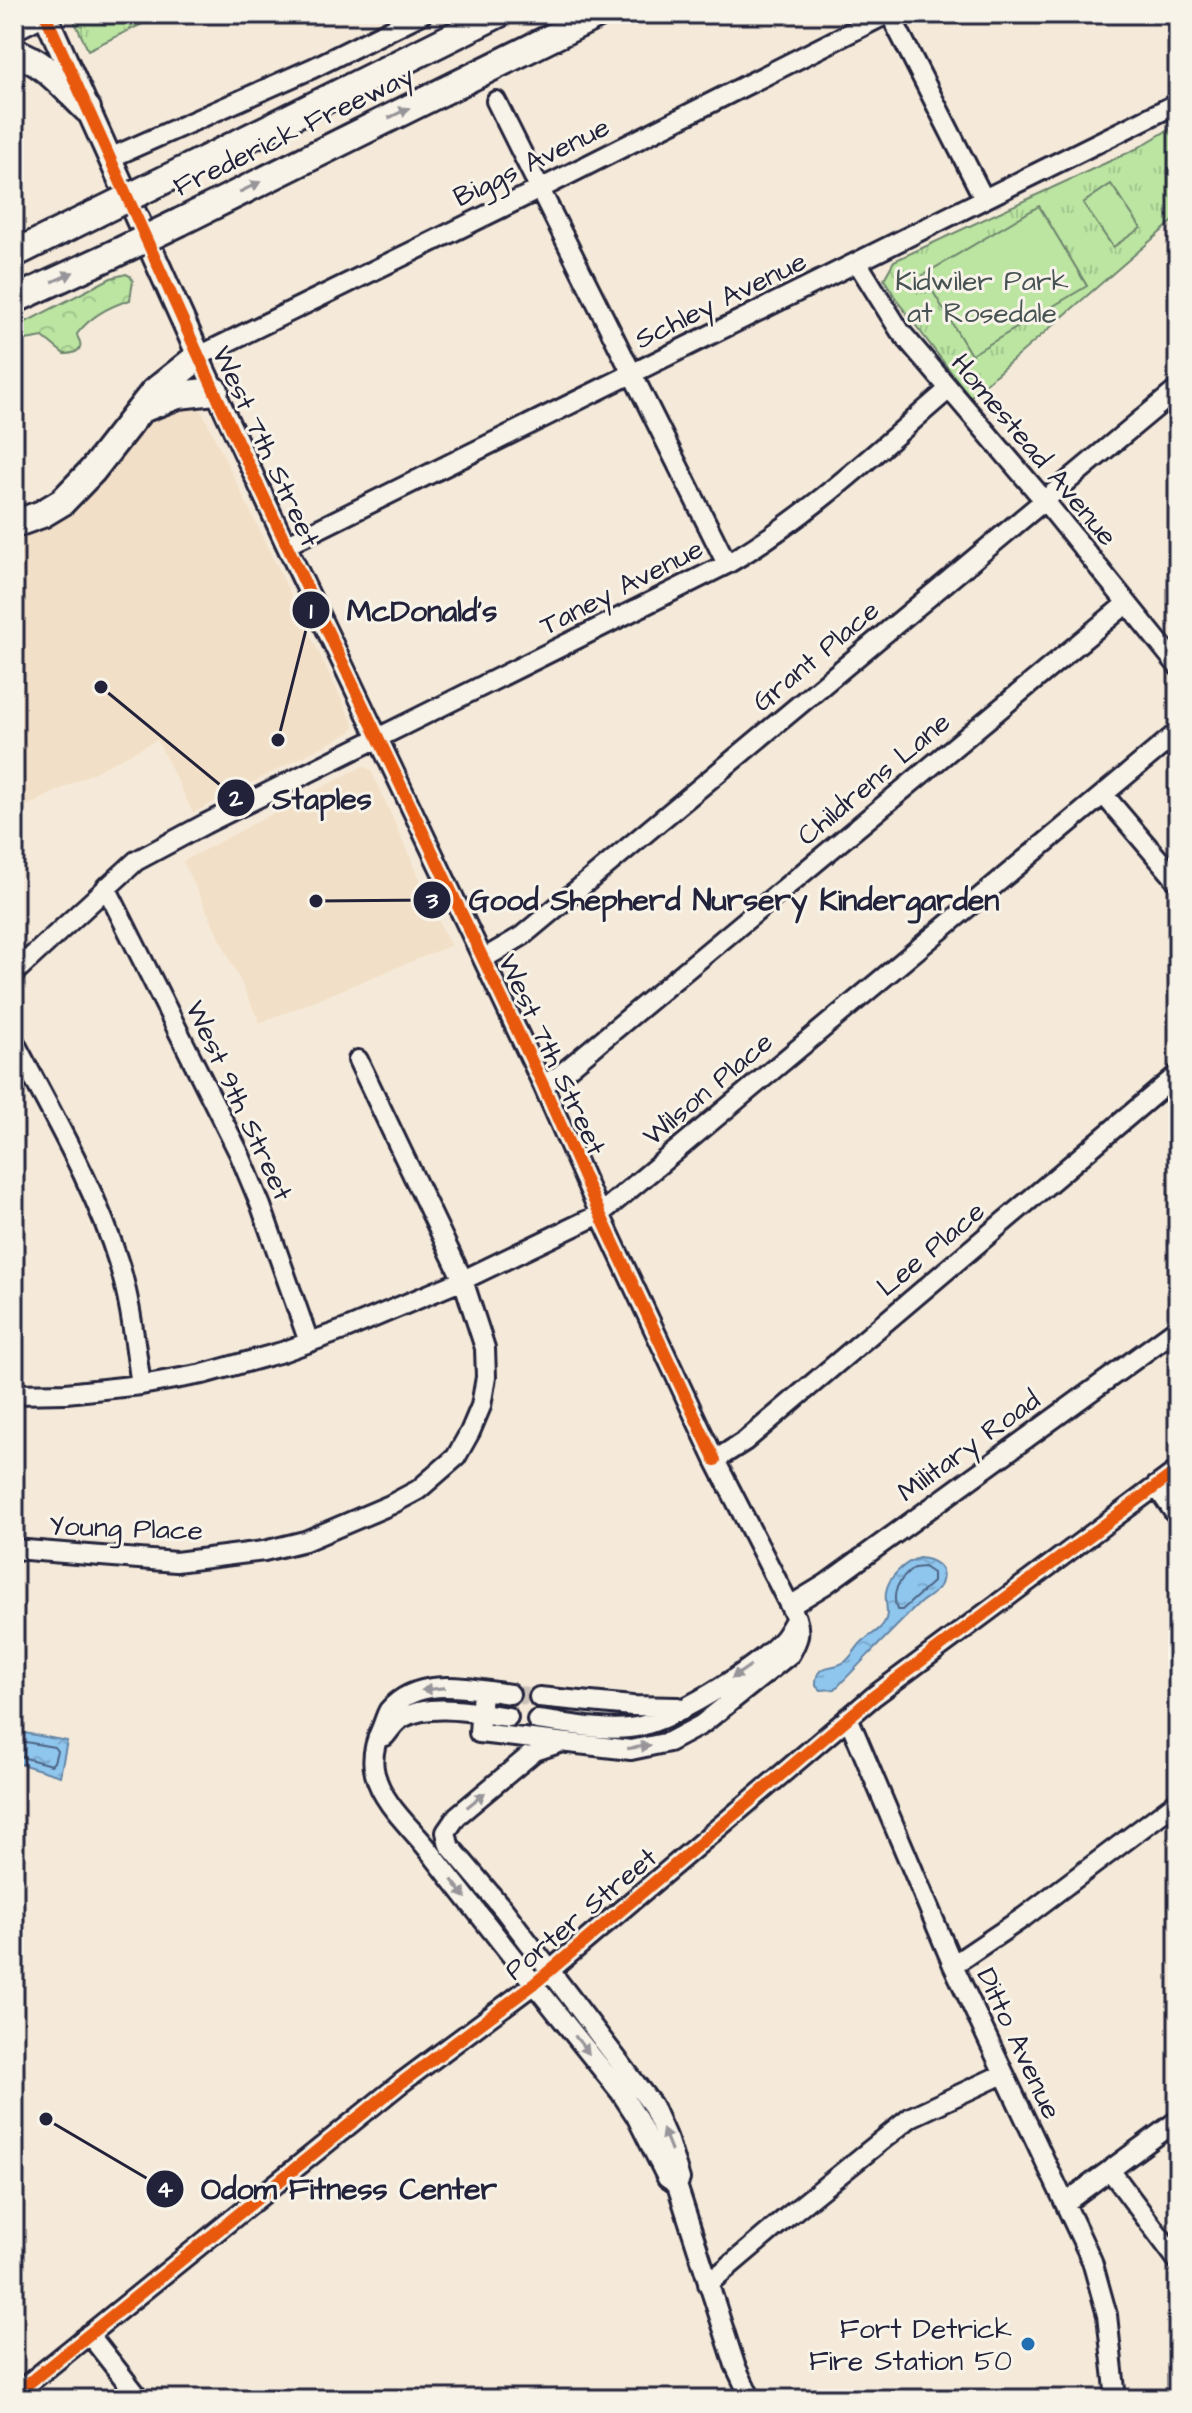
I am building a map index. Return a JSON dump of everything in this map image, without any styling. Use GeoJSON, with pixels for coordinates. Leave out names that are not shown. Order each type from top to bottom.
{"type":"FeatureCollection","features":[{"type":"Feature","properties":{"kind":"highway"},"geometry":{"type":"LineString","coordinates":[[14,26],[38,14]]}},
{"type":"Feature","properties":{"kind":"highway","name":"Frederick Freeway"},"geometry":{"type":"LineString","coordinates":[[14,254],[498,14]]}},
{"type":"Feature","properties":{"kind":"highway","name":"Frederick Freeway"},"geometry":{"type":"LineString","coordinates":[[14,300],[180,222],[599,14]]}},
{"type":"Feature","properties":{"kind":"highway"},"geometry":{"type":"LineString","coordinates":[[14,52],[42,66],[87,109]]}},
{"type":"Feature","properties":{"kind":"highway"},"geometry":{"type":"LineString","coordinates":[[14,505],[44,496],[65,479],[151,372],[181,355],[199,356]]}},
{"type":"Feature","properties":{"kind":"highway"},"geometry":{"type":"LineString","coordinates":[[14,524],[42,514],[62,502],[80,485],[154,392],[199,356]]}},
{"type":"Feature","properties":{"kind":"highway"},"geometry":{"type":"LineString","coordinates":[[141,410],[178,395],[215,391]]}},
{"type":"Feature","properties":{"kind":"main road","name":"West 7th Street"},"geometry":{"type":"LineString","coordinates":[[45,14],[199,356]]}},
{"type":"Feature","properties":{"kind":"street"},"geometry":{"type":"LineString","coordinates":[[110,158],[313,68],[422,14]]}},
{"type":"Feature","properties":{"kind":"street"},"geometry":{"type":"LineString","coordinates":[[888,14],[984,199]]}},
{"type":"Feature","properties":{"kind":"street","name":"Biggs Avenue"},"geometry":{"type":"LineString","coordinates":[[199,356],[888,14]]}},
{"type":"Feature","properties":{"kind":"street"},"geometry":{"type":"LineString","coordinates":[[496,101],[727,564]]}},
{"type":"Feature","properties":{"kind":"street","name":"Schley Avenue"},"geometry":{"type":"LineString","coordinates":[[286,545],[1178,103]]}},
{"type":"Feature","properties":{"kind":"street","name":"Homestead Avenue"},"geometry":{"type":"LineString","coordinates":[[857,262],[900,331],[1044,500],[1178,666]]}},
{"type":"Feature","properties":{"kind":"street","name":"West 7th Street"},"geometry":{"type":"LineString","coordinates":[[199,356],[543,1085],[715,1460],[793,1612]]}},
{"type":"Feature","properties":{"kind":"street","name":"Grant Place"},"geometry":{"type":"LineString","coordinates":[[483,959],[522,936],[1178,389]]}},
{"type":"Feature","properties":{"kind":"street","name":"Taney Avenue"},"geometry":{"type":"LineString","coordinates":[[14,973],[136,861],[727,564],[759,545],[801,515],[948,390]]}},
{"type":"Feature","properties":{"kind":"street","name":"Childrens Lane"},"geometry":{"type":"LineString","coordinates":[[543,1085],[560,1075],[1126,604]]}},
{"type":"Feature","properties":{"kind":"street","name":"Wilson Place"},"geometry":{"type":"LineString","coordinates":[[14,1394],[66,1393],[141,1385],[203,1374],[282,1352],[463,1280],[600,1214],[1178,732]]}},
{"type":"Feature","properties":{"kind":"street"},"geometry":{"type":"LineString","coordinates":[[1104,795],[1178,882]]}},
{"type":"Feature","properties":{"kind":"street","name":"West 9th Street"},"geometry":{"type":"LineString","coordinates":[[106,887],[239,1153],[309,1342]]}},
{"type":"Feature","properties":{"kind":"street"},"geometry":{"type":"LineString","coordinates":[[14,1041],[96,1201],[119,1264],[129,1305],[141,1385]]}},
{"type":"Feature","properties":{"kind":"street","name":"Young Place"},"geometry":{"type":"LineString","coordinates":[[14,1549],[176,1562],[222,1558],[305,1541],[362,1518],[418,1490],[456,1457],[481,1406],[486,1377],[485,1348],[463,1280],[358,1060]]}},
{"type":"Feature","properties":{"kind":"street","name":"Lee Place"},"geometry":{"type":"LineString","coordinates":[[715,1460],[745,1441],[1178,1074]]}},
{"type":"Feature","properties":{"kind":"street","name":"Military Road"},"geometry":{"type":"LineString","coordinates":[[793,1612],[826,1584],[1178,1328]]}},
{"type":"Feature","properties":{"kind":"street","name":"Porter Street"},"geometry":{"type":"LineString","coordinates":[[14,2395],[401,2083],[534,1984],[848,1717],[1178,1470]]}},
{"type":"Feature","properties":{"kind":"street"},"geometry":{"type":"LineString","coordinates":[[1156,1486],[1178,1518]]}},
{"type":"Feature","properties":{"kind":"street"},"geometry":{"type":"LineString","coordinates":[[537,1720],[629,1728],[652,1723],[697,1702],[765,1655],[783,1638],[793,1612]]}},
{"type":"Feature","properties":{"kind":"street"},"geometry":{"type":"LineString","coordinates":[[482,1691],[479,1733],[631,1750],[669,1742],[701,1725],[790,1654],[800,1631],[793,1612]]}},
{"type":"Feature","properties":{"kind":"street"},"geometry":{"type":"LineString","coordinates":[[510,1694],[448,1687],[424,1688],[415,1693],[389,1711],[373,1757],[375,1775],[387,1801],[621,2093],[636,2116],[667,2178],[677,2185],[735,2365],[751,2399]]}},
{"type":"Feature","properties":{"kind":"street"},"geometry":{"type":"LineString","coordinates":[[539,1697],[675,1708],[697,1702]]}},
{"type":"Feature","properties":{"kind":"street"},"geometry":{"type":"LineString","coordinates":[[375,1748],[399,1719],[417,1712],[435,1710],[508,1717]]}},
{"type":"Feature","properties":{"kind":"street","name":"Ditto Avenue"},"geometry":{"type":"LineString","coordinates":[[848,1717],[953,1965],[1092,2261],[1107,2315],[1116,2399]]}},
{"type":"Feature","properties":{"kind":"street"},"geometry":{"type":"LineString","coordinates":[[562,1742],[535,1751],[457,1816],[446,1832],[449,1845],[504,1910],[652,2105],[680,2179],[677,2185]]}},
{"type":"Feature","properties":{"kind":"street"},"geometry":{"type":"LineString","coordinates":[[953,1965],[1024,1917],[1178,1801]]}},
{"type":"Feature","properties":{"kind":"street"},"geometry":{"type":"LineString","coordinates":[[708,2284],[911,2117],[1003,2074]]}},
{"type":"Feature","properties":{"kind":"street"},"geometry":{"type":"LineString","coordinates":[[1065,2203],[1178,2120]]}},
{"type":"Feature","properties":{"kind":"street"},"geometry":{"type":"LineString","coordinates":[[1110,2170],[1178,2261]]}},
{"type":"Feature","properties":{"kind":"street"},"geometry":{"type":"LineString","coordinates":[[89,2334],[140,2399]]}},
{"type":"Feature","properties":{"kind":"shaded area"},"geometry":{"type":"Polygon","coordinates":[[[197,401],[354,725],[351,732],[193,813],[157,740],[14,813],[14,538],[49,526],[79,509],[130,442],[164,408],[197,401]]]}},
{"type":"Feature","properties":{"kind":"shaded area"},"geometry":{"type":"Polygon","coordinates":[[[363,766],[371,770],[452,945],[260,1023],[183,861],[363,766]]]}},
{"type":"Feature","properties":{"kind":"green space"},"geometry":{"type":"Polygon","coordinates":[[[71,14],[163,14],[88,50],[71,14]]]}},
{"type":"Feature","properties":{"kind":"green space","name":"Kidwiler Park at Rosedale"},"geometry":{"type":"Polygon","coordinates":[[[1178,124],[1178,217],[970,397],[884,279],[894,261],[1136,149],[1178,124]]]}},
{"type":"Feature","properties":{"kind":"green space"},"geometry":{"type":"Polygon","coordinates":[[[1111,184],[1141,228],[1113,247],[1083,203],[1111,184]]]}},
{"type":"Feature","properties":{"kind":"green space"},"geometry":{"type":"Polygon","coordinates":[[[1039,206],[1087,286],[971,355],[923,275],[1039,206]]]}},
{"type":"Feature","properties":{"kind":"green space"},"geometry":{"type":"Polygon","coordinates":[[[126,274],[133,281],[130,300],[88,322],[77,334],[80,348],[76,352],[64,354],[43,337],[14,342],[14,328],[111,278],[126,274]]]}},
{"type":"Feature","properties":{"kind":"water"},"geometry":{"type":"Polygon","coordinates":[[[919,1558],[940,1567],[943,1576],[939,1588],[920,1603],[835,1689],[821,1690],[816,1685],[819,1673],[822,1669],[846,1661],[862,1642],[881,1627],[886,1618],[886,1592],[890,1581],[903,1567],[919,1558]]]}},
{"type":"Feature","properties":{"kind":"water"},"geometry":{"type":"Polygon","coordinates":[[[14,1731],[67,1741],[60,1776],[14,1762],[14,1731]]]}},
{"type":"Feature","properties":{"kind":"tunnel"},"geometry":{"type":"LineString","coordinates":[[510,1694],[539,1697]]}},
{"type":"Feature","properties":{"kind":"cycle path"},"geometry":{"type":"LineString","coordinates":[[45,14],[233,432],[543,1085],[715,1460]]}},
{"type":"Feature","properties":{"kind":"cycle path"},"geometry":{"type":"LineString","coordinates":[[14,2395],[401,2083],[534,1984],[874,1696],[1178,1470]]}},
{"type":"Feature","properties":{"kind":"place","name":"Staples"},"geometry":{"type":"Point","coordinates":[101,687]}},
{"type":"Feature","properties":{"kind":"place","name":"McDonald's"},"geometry":{"type":"Point","coordinates":[278,740]}},
{"type":"Feature","properties":{"kind":"place","name":"Good Shepherd Nursery Kindergarden"},"geometry":{"type":"Point","coordinates":[316,901]}},
{"type":"Feature","properties":{"kind":"place","name":"Odom Fitness Center"},"geometry":{"type":"Point","coordinates":[46,2119]}},
{"type":"Feature","properties":{"kind":"place","name":"Fort Detrick Fire Station 50"},"geometry":{"type":"Point","coordinates":[1028,2344]}}]}
